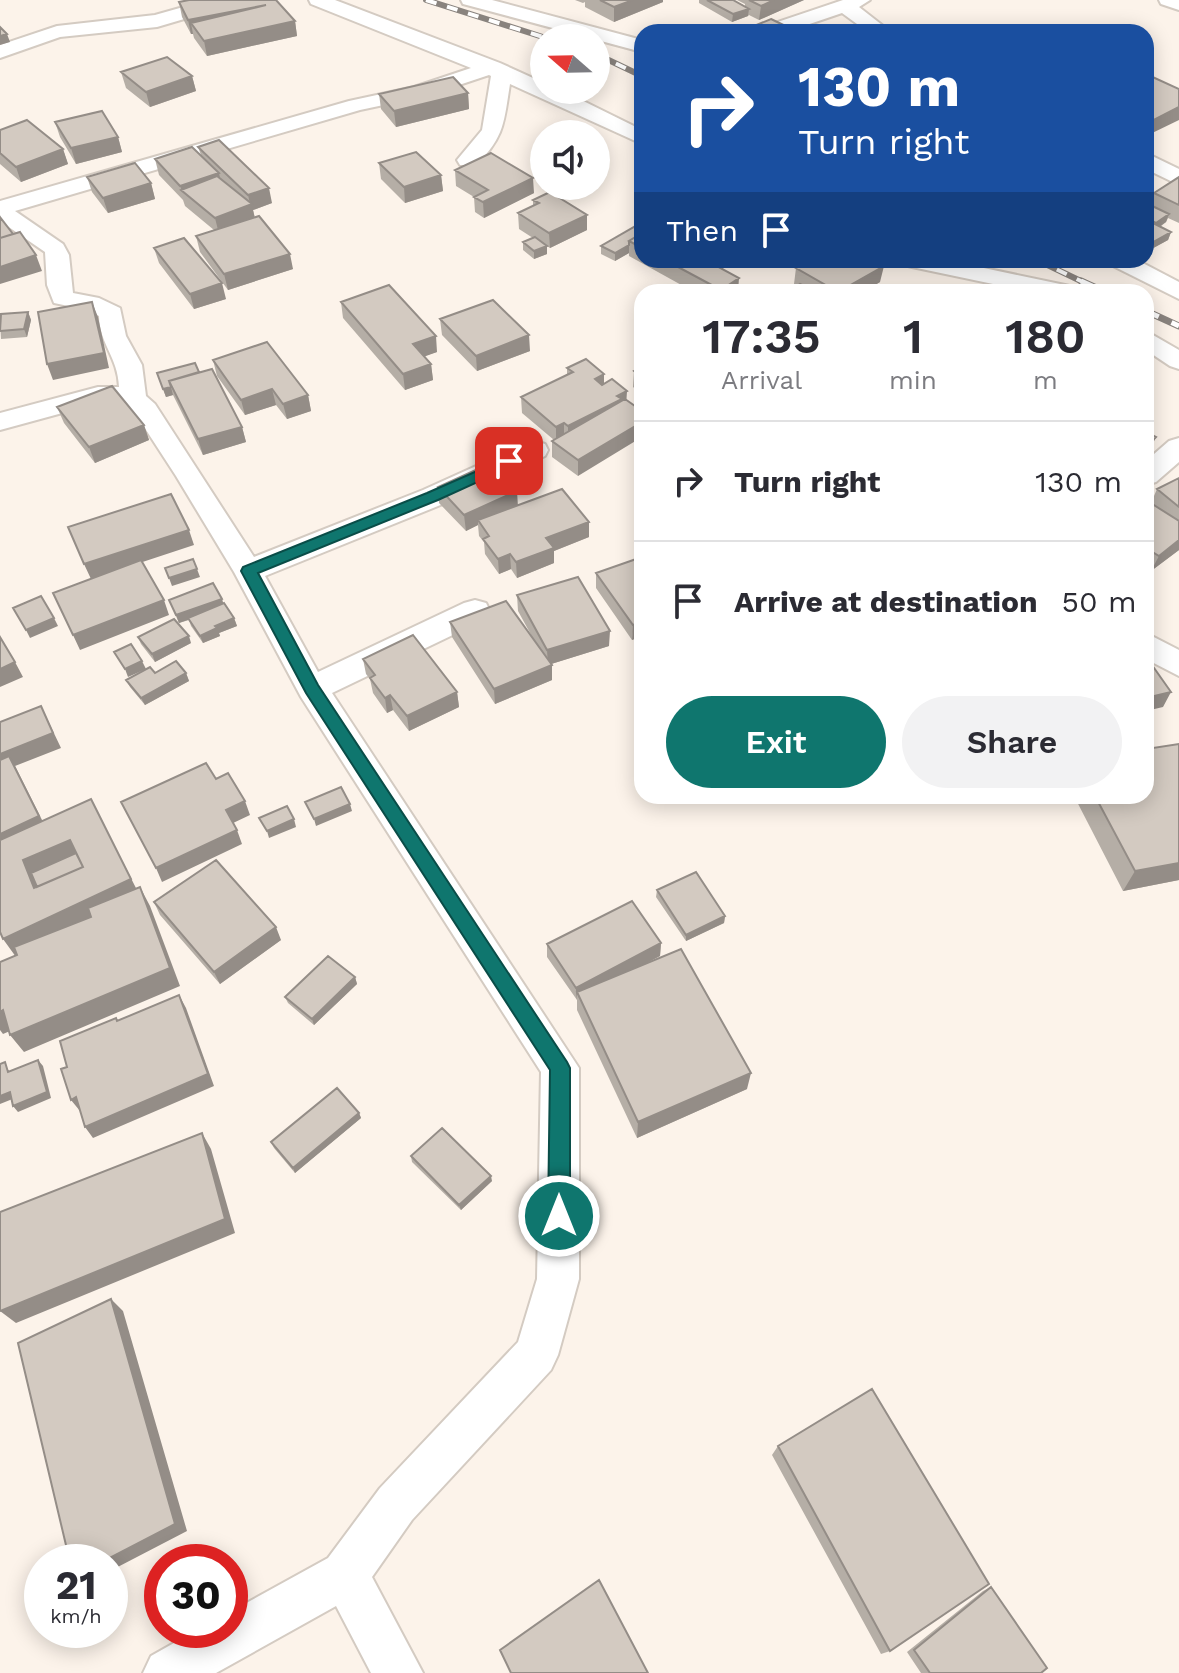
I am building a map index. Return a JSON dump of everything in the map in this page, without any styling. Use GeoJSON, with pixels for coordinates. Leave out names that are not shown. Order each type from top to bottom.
{"type":"FeatureCollection","features":[{"type":"Feature","properties":{"kind":"street"},"geometry":{"type":"LineString","coordinates":[[0,52],[57,32],[157,21],[228,0]]}},
{"type":"Feature","properties":{"kind":"street"},"geometry":{"type":"LineString","coordinates":[[318,0],[530,84]]}},
{"type":"Feature","properties":{"kind":"street"},"geometry":{"type":"LineString","coordinates":[[470,0],[519,6],[549,19],[634,44]]}},
{"type":"Feature","properties":{"kind":"street"},"geometry":{"type":"LineString","coordinates":[[1168,0],[1179,4]]}},
{"type":"Feature","properties":{"kind":"street"},"geometry":{"type":"LineString","coordinates":[[791,24],[854,3],[874,24]]}},
{"type":"Feature","properties":{"kind":"street"},"geometry":{"type":"LineString","coordinates":[[468,160],[484,147],[498,119],[498,70]]}},
{"type":"Feature","properties":{"kind":"street"},"geometry":{"type":"LineString","coordinates":[[0,210],[356,105],[419,92],[498,70]]}},
{"type":"Feature","properties":{"kind":"street"},"geometry":{"type":"LineString","coordinates":[[573,104],[634,134]]}},
{"type":"Feature","properties":{"kind":"street"},"geometry":{"type":"LineString","coordinates":[[1154,164],[1179,178]]}},
{"type":"Feature","properties":{"kind":"street"},"geometry":{"type":"LineString","coordinates":[[0,210],[55,249],[59,258],[56,283],[63,298],[90,303],[111,313],[110,335],[127,357],[132,371],[133,399]]}},
{"type":"Feature","properties":{"kind":"street"},"geometry":{"type":"LineString","coordinates":[[950,268],[1027,284]]}},
{"type":"Feature","properties":{"kind":"street"},"geometry":{"type":"LineString","coordinates":[[1134,268],[1179,292]]}},
{"type":"Feature","properties":{"kind":"street"},"geometry":{"type":"LineString","coordinates":[[1154,344],[1179,361]]}},
{"type":"Feature","properties":{"kind":"street"},"geometry":{"type":"LineString","coordinates":[[0,422],[98,395],[116,394],[133,399],[146,410],[248,571],[312,689],[560,1068],[558,1279],[536,1355],[396,1504],[345,1575],[168,1673]]}},
{"type":"Feature","properties":{"kind":"street"},"geometry":{"type":"LineString","coordinates":[[1154,469],[1179,447]]}},
{"type":"Feature","properties":{"kind":"street"},"geometry":{"type":"LineString","coordinates":[[248,571],[433,497],[535,450]]}},
{"type":"Feature","properties":{"kind":"street"},"geometry":{"type":"LineString","coordinates":[[312,689],[475,611]]}},
{"type":"Feature","properties":{"kind":"street"},"geometry":{"type":"LineString","coordinates":[[1154,649],[1179,665]]}},
{"type":"Feature","properties":{"kind":"street"},"geometry":{"type":"LineString","coordinates":[[345,1575],[398,1673]]}},
{"type":"Feature","properties":{"kind":"building"},"geometry":{"type":"Polygon","coordinates":[[[276,0],[295,21],[204,41],[191,23],[266,5],[188,20],[179,2],[276,0]]]}},
{"type":"Feature","properties":{"kind":"building"},"geometry":{"type":"Polygon","coordinates":[[[600,0],[633,0],[614,7],[600,0]]]}},
{"type":"Feature","properties":{"kind":"building"},"geometry":{"type":"Polygon","coordinates":[[[707,0],[733,0],[749,9],[733,14],[707,0]]]}},
{"type":"Feature","properties":{"kind":"building"},"geometry":{"type":"Polygon","coordinates":[[[749,0],[774,0],[761,6],[749,0]]]}},
{"type":"Feature","properties":{"kind":"building"},"geometry":{"type":"Polygon","coordinates":[[[771,19],[781,24],[759,24],[771,19]]]}},
{"type":"Feature","properties":{"kind":"building"},"geometry":{"type":"Polygon","coordinates":[[[167,57],[192,76],[146,92],[121,72],[167,57]]]}},
{"type":"Feature","properties":{"kind":"building"},"geometry":{"type":"Polygon","coordinates":[[[453,77],[468,93],[394,111],[379,94],[453,77]]]}},
{"type":"Feature","properties":{"kind":"building"},"geometry":{"type":"Polygon","coordinates":[[[1154,78],[1179,89],[1179,107],[1154,120],[1154,78]]]}},
{"type":"Feature","properties":{"kind":"building"},"geometry":{"type":"Polygon","coordinates":[[[102,111],[118,137],[71,148],[55,122],[102,111]]]}},
{"type":"Feature","properties":{"kind":"building"},"geometry":{"type":"Polygon","coordinates":[[[27,120],[63,149],[16,167],[0,153],[0,130],[27,120]]]}},
{"type":"Feature","properties":{"kind":"building"},"geometry":{"type":"Polygon","coordinates":[[[219,140],[269,188],[248,195],[198,147],[219,140]]]}},
{"type":"Feature","properties":{"kind":"building"},"geometry":{"type":"Polygon","coordinates":[[[192,147],[219,173],[180,186],[155,159],[192,147]]]}},
{"type":"Feature","properties":{"kind":"building"},"geometry":{"type":"Polygon","coordinates":[[[416,152],[441,175],[404,187],[379,163],[416,152]]]}},
{"type":"Feature","properties":{"kind":"building"},"geometry":{"type":"Polygon","coordinates":[[[491,153],[530,176],[530,179],[483,202],[474,197],[488,190],[455,170],[491,153]]]}},
{"type":"Feature","properties":{"kind":"building"},"geometry":{"type":"Polygon","coordinates":[[[135,163],[151,183],[103,198],[87,177],[135,163]]]}},
{"type":"Feature","properties":{"kind":"building"},"geometry":{"type":"Polygon","coordinates":[[[217,176],[252,204],[215,218],[181,190],[217,176]]]}},
{"type":"Feature","properties":{"kind":"building"},"geometry":{"type":"Polygon","coordinates":[[[1179,177],[1179,205],[1154,193],[1179,177]]]}},
{"type":"Feature","properties":{"kind":"building"},"geometry":{"type":"Polygon","coordinates":[[[533,200],[563,200],[587,215],[549,233],[518,213],[539,203],[533,200]]]}},
{"type":"Feature","properties":{"kind":"building"},"geometry":{"type":"Polygon","coordinates":[[[1154,207],[1169,214],[1154,222],[1154,207]]]}},
{"type":"Feature","properties":{"kind":"building"},"geometry":{"type":"Polygon","coordinates":[[[259,216],[290,254],[224,274],[196,236],[259,216]]]}},
{"type":"Feature","properties":{"kind":"building"},"geometry":{"type":"Polygon","coordinates":[[[0,217],[13,234],[0,238],[0,217]]]}},
{"type":"Feature","properties":{"kind":"building"},"geometry":{"type":"Polygon","coordinates":[[[1154,224],[1171,232],[1154,242],[1154,224]]]}},
{"type":"Feature","properties":{"kind":"building"},"geometry":{"type":"Polygon","coordinates":[[[634,227],[634,238],[629,245],[615,253],[601,246],[634,227]]]}},
{"type":"Feature","properties":{"kind":"building"},"geometry":{"type":"Polygon","coordinates":[[[20,232],[36,255],[0,267],[0,238],[20,232]]]}},
{"type":"Feature","properties":{"kind":"building"},"geometry":{"type":"Polygon","coordinates":[[[535,237],[547,246],[534,251],[523,242],[535,237]]]}},
{"type":"Feature","properties":{"kind":"building"},"geometry":{"type":"Polygon","coordinates":[[[184,238],[222,283],[190,294],[154,248],[184,238]]]}},
{"type":"Feature","properties":{"kind":"building"},"geometry":{"type":"Polygon","coordinates":[[[680,268],[720,268],[739,278],[730,284],[710,284],[680,268]]]}},
{"type":"Feature","properties":{"kind":"building"},"geometry":{"type":"Polygon","coordinates":[[[796,268],[880,268],[852,284],[824,284],[796,268]]]}},
{"type":"Feature","properties":{"kind":"building"},"geometry":{"type":"Polygon","coordinates":[[[389,285],[436,336],[413,344],[431,364],[403,374],[341,302],[389,285]]]}},
{"type":"Feature","properties":{"kind":"building"},"geometry":{"type":"Polygon","coordinates":[[[493,300],[529,335],[476,356],[440,319],[493,300]]]}},
{"type":"Feature","properties":{"kind":"building"},"geometry":{"type":"Polygon","coordinates":[[[92,302],[104,353],[47,364],[38,312],[92,302]]]}},
{"type":"Feature","properties":{"kind":"building"},"geometry":{"type":"Polygon","coordinates":[[[28,312],[24,329],[0,331],[1,314],[28,312]]]}},
{"type":"Feature","properties":{"kind":"building"},"geometry":{"type":"Polygon","coordinates":[[[267,342],[308,395],[283,404],[272,389],[241,400],[213,360],[267,342]]]}},
{"type":"Feature","properties":{"kind":"building"},"geometry":{"type":"Polygon","coordinates":[[[586,359],[604,374],[595,379],[602,385],[612,379],[627,391],[617,396],[622,399],[568,426],[564,423],[556,427],[521,397],[573,372],[567,368],[586,359]]]}},
{"type":"Feature","properties":{"kind":"building"},"geometry":{"type":"Polygon","coordinates":[[[195,363],[199,372],[169,381],[171,387],[163,389],[157,373],[195,363]]]}},
{"type":"Feature","properties":{"kind":"building"},"geometry":{"type":"Polygon","coordinates":[[[212,369],[242,427],[198,439],[169,381],[212,369]]]}},
{"type":"Feature","properties":{"kind":"building"},"geometry":{"type":"Polygon","coordinates":[[[112,386],[144,425],[89,447],[57,407],[112,386]]]}},
{"type":"Feature","properties":{"kind":"building"},"geometry":{"type":"Polygon","coordinates":[[[625,399],[634,405],[634,427],[578,460],[552,441],[625,399]]]}},
{"type":"Feature","properties":{"kind":"building"},"geometry":{"type":"Polygon","coordinates":[[[489,464],[517,491],[464,515],[438,487],[489,464]]]}},
{"type":"Feature","properties":{"kind":"building"},"geometry":{"type":"Polygon","coordinates":[[[1179,478],[1179,507],[1157,489],[1179,478]]]}},
{"type":"Feature","properties":{"kind":"building"},"geometry":{"type":"Polygon","coordinates":[[[562,489],[589,522],[546,538],[554,548],[516,562],[510,554],[498,559],[483,539],[489,536],[478,520],[562,489]]]}},
{"type":"Feature","properties":{"kind":"building"},"geometry":{"type":"Polygon","coordinates":[[[171,494],[189,530],[84,564],[68,527],[171,494]]]}},
{"type":"Feature","properties":{"kind":"building"},"geometry":{"type":"Polygon","coordinates":[[[1154,505],[1179,521],[1179,540],[1159,556],[1154,553],[1154,505]]]}},
{"type":"Feature","properties":{"kind":"building"},"geometry":{"type":"Polygon","coordinates":[[[193,559],[197,569],[169,578],[165,568],[193,559]]]}},
{"type":"Feature","properties":{"kind":"building"},"geometry":{"type":"Polygon","coordinates":[[[141,560],[164,600],[73,635],[53,593],[141,560]]]}},
{"type":"Feature","properties":{"kind":"building"},"geometry":{"type":"Polygon","coordinates":[[[634,560],[634,625],[633,625],[596,573],[634,560]]]}},
{"type":"Feature","properties":{"kind":"building"},"geometry":{"type":"Polygon","coordinates":[[[578,577],[610,631],[547,650],[517,595],[578,577]]]}},
{"type":"Feature","properties":{"kind":"building"},"geometry":{"type":"Polygon","coordinates":[[[213,583],[222,599],[176,615],[169,600],[213,583]]]}},
{"type":"Feature","properties":{"kind":"building"},"geometry":{"type":"Polygon","coordinates":[[[41,596],[54,618],[26,630],[13,608],[41,596]]]}},
{"type":"Feature","properties":{"kind":"building"},"geometry":{"type":"Polygon","coordinates":[[[506,601],[552,665],[494,689],[450,622],[506,601]]]}},
{"type":"Feature","properties":{"kind":"building"},"geometry":{"type":"Polygon","coordinates":[[[224,603],[234,618],[200,636],[188,618],[224,603]]]}},
{"type":"Feature","properties":{"kind":"building"},"geometry":{"type":"Polygon","coordinates":[[[174,619],[189,636],[152,654],[138,637],[174,619]]]}},
{"type":"Feature","properties":{"kind":"building"},"geometry":{"type":"Polygon","coordinates":[[[413,635],[457,692],[407,716],[390,695],[385,698],[370,678],[375,675],[363,659],[413,635]]]}},
{"type":"Feature","properties":{"kind":"building"},"geometry":{"type":"Polygon","coordinates":[[[0,637],[15,662],[0,669],[0,637]]]}},
{"type":"Feature","properties":{"kind":"building"},"geometry":{"type":"Polygon","coordinates":[[[131,644],[142,661],[125,669],[114,652],[131,644]]]}},
{"type":"Feature","properties":{"kind":"building"},"geometry":{"type":"Polygon","coordinates":[[[176,661],[186,673],[141,698],[126,680],[150,667],[155,673],[176,661]]]}},
{"type":"Feature","properties":{"kind":"building"},"geometry":{"type":"Polygon","coordinates":[[[1154,668],[1171,692],[1154,696],[1154,668]]]}},
{"type":"Feature","properties":{"kind":"building"},"geometry":{"type":"Polygon","coordinates":[[[41,706],[53,733],[0,754],[0,722],[41,706]]]}},
{"type":"Feature","properties":{"kind":"building"},"geometry":{"type":"Polygon","coordinates":[[[1179,744],[1179,863],[1135,871],[1099,804],[1154,804],[1154,748],[1179,744]]]}},
{"type":"Feature","properties":{"kind":"building"},"geometry":{"type":"Polygon","coordinates":[[[9,756],[39,816],[0,834],[0,760],[9,756]]]}},
{"type":"Feature","properties":{"kind":"building"},"geometry":{"type":"Polygon","coordinates":[[[206,763],[216,779],[228,773],[245,801],[226,810],[237,830],[156,868],[121,802],[206,763]]]}},
{"type":"Feature","properties":{"kind":"building"},"geometry":{"type":"Polygon","coordinates":[[[341,787],[350,804],[314,819],[305,802],[341,787]]]}},
{"type":"Feature","properties":{"kind":"building"},"geometry":{"type":"Polygon","coordinates":[[[91,799],[131,879],[3,939],[0,932],[0,840],[91,799]],[[70,840],[23,860],[34,888],[83,867],[70,840]]]}},
{"type":"Feature","properties":{"kind":"building"},"geometry":{"type":"Polygon","coordinates":[[[287,806],[294,819],[267,831],[259,818],[287,806]]]}},
{"type":"Feature","properties":{"kind":"building"},"geometry":{"type":"Polygon","coordinates":[[[76,853],[83,867],[37,887],[31,873],[76,853]]]}},
{"type":"Feature","properties":{"kind":"building"},"geometry":{"type":"Polygon","coordinates":[[[216,860],[276,927],[214,972],[154,902],[216,860]]]}},
{"type":"Feature","properties":{"kind":"building"},"geometry":{"type":"Polygon","coordinates":[[[696,872],[725,916],[686,935],[657,890],[696,872]]]}},
{"type":"Feature","properties":{"kind":"building"},"geometry":{"type":"Polygon","coordinates":[[[140,887],[170,968],[10,1035],[3,1010],[0,1012],[0,962],[17,955],[14,947],[91,917],[88,908],[140,887]]]}},
{"type":"Feature","properties":{"kind":"building"},"geometry":{"type":"Polygon","coordinates":[[[632,901],[661,943],[576,988],[547,944],[632,901]]]}},
{"type":"Feature","properties":{"kind":"building"},"geometry":{"type":"Polygon","coordinates":[[[681,949],[751,1073],[638,1122],[577,992],[681,949]]]}},
{"type":"Feature","properties":{"kind":"building"},"geometry":{"type":"Polygon","coordinates":[[[328,956],[355,977],[312,1019],[285,997],[328,956]]]}},
{"type":"Feature","properties":{"kind":"building"},"geometry":{"type":"Polygon","coordinates":[[[179,995],[208,1074],[85,1127],[76,1097],[71,1100],[61,1069],[67,1067],[60,1041],[179,995]]]}},
{"type":"Feature","properties":{"kind":"building"},"geometry":{"type":"Polygon","coordinates":[[[38,1060],[47,1092],[13,1106],[10,1092],[0,1096],[0,1064],[5,1062],[8,1072],[38,1060]]]}},
{"type":"Feature","properties":{"kind":"building"},"geometry":{"type":"Polygon","coordinates":[[[337,1088],[359,1113],[293,1168],[271,1142],[337,1088]]]}},
{"type":"Feature","properties":{"kind":"building"},"geometry":{"type":"Polygon","coordinates":[[[442,1128],[491,1176],[459,1205],[411,1156],[442,1128]]]}},
{"type":"Feature","properties":{"kind":"building"},"geometry":{"type":"Polygon","coordinates":[[[202,1133],[225,1219],[0,1311],[0,1212],[202,1133]]]}},
{"type":"Feature","properties":{"kind":"building"},"geometry":{"type":"Polygon","coordinates":[[[111,1299],[175,1524],[128,1548],[128,1544],[66,1544],[18,1343],[111,1299]]]}},
{"type":"Feature","properties":{"kind":"building"},"geometry":{"type":"Polygon","coordinates":[[[872,1389],[989,1584],[890,1651],[778,1446],[872,1389]]]}},
{"type":"Feature","properties":{"kind":"building"},"geometry":{"type":"Polygon","coordinates":[[[599,1580],[648,1673],[511,1673],[500,1650],[599,1580]]]}},
{"type":"Feature","properties":{"kind":"building"},"geometry":{"type":"Polygon","coordinates":[[[991,1587],[1047,1668],[1041,1673],[930,1673],[914,1650],[991,1587]]]}},
{"type":"Feature","properties":{"kind":"railway"},"geometry":{"type":"LineString","coordinates":[[426,0],[530,33]]}},
{"type":"Feature","properties":{"kind":"railway"},"geometry":{"type":"LineString","coordinates":[[610,61],[634,72]]}},
{"type":"Feature","properties":{"kind":"railway"},"geometry":{"type":"LineString","coordinates":[[1054,268],[1085,283]]}},
{"type":"Feature","properties":{"kind":"railway"},"geometry":{"type":"LineString","coordinates":[[1081,281],[1088,284]]}},
{"type":"Feature","properties":{"kind":"railway"},"geometry":{"type":"LineString","coordinates":[[1154,315],[1179,326]]}},
{"type":"Feature","properties":{"kind":"route"},"geometry":{"type":"LineString","coordinates":[[509,461],[433,497],[248,571],[312,689],[560,1068],[559,1216]]}}]}
